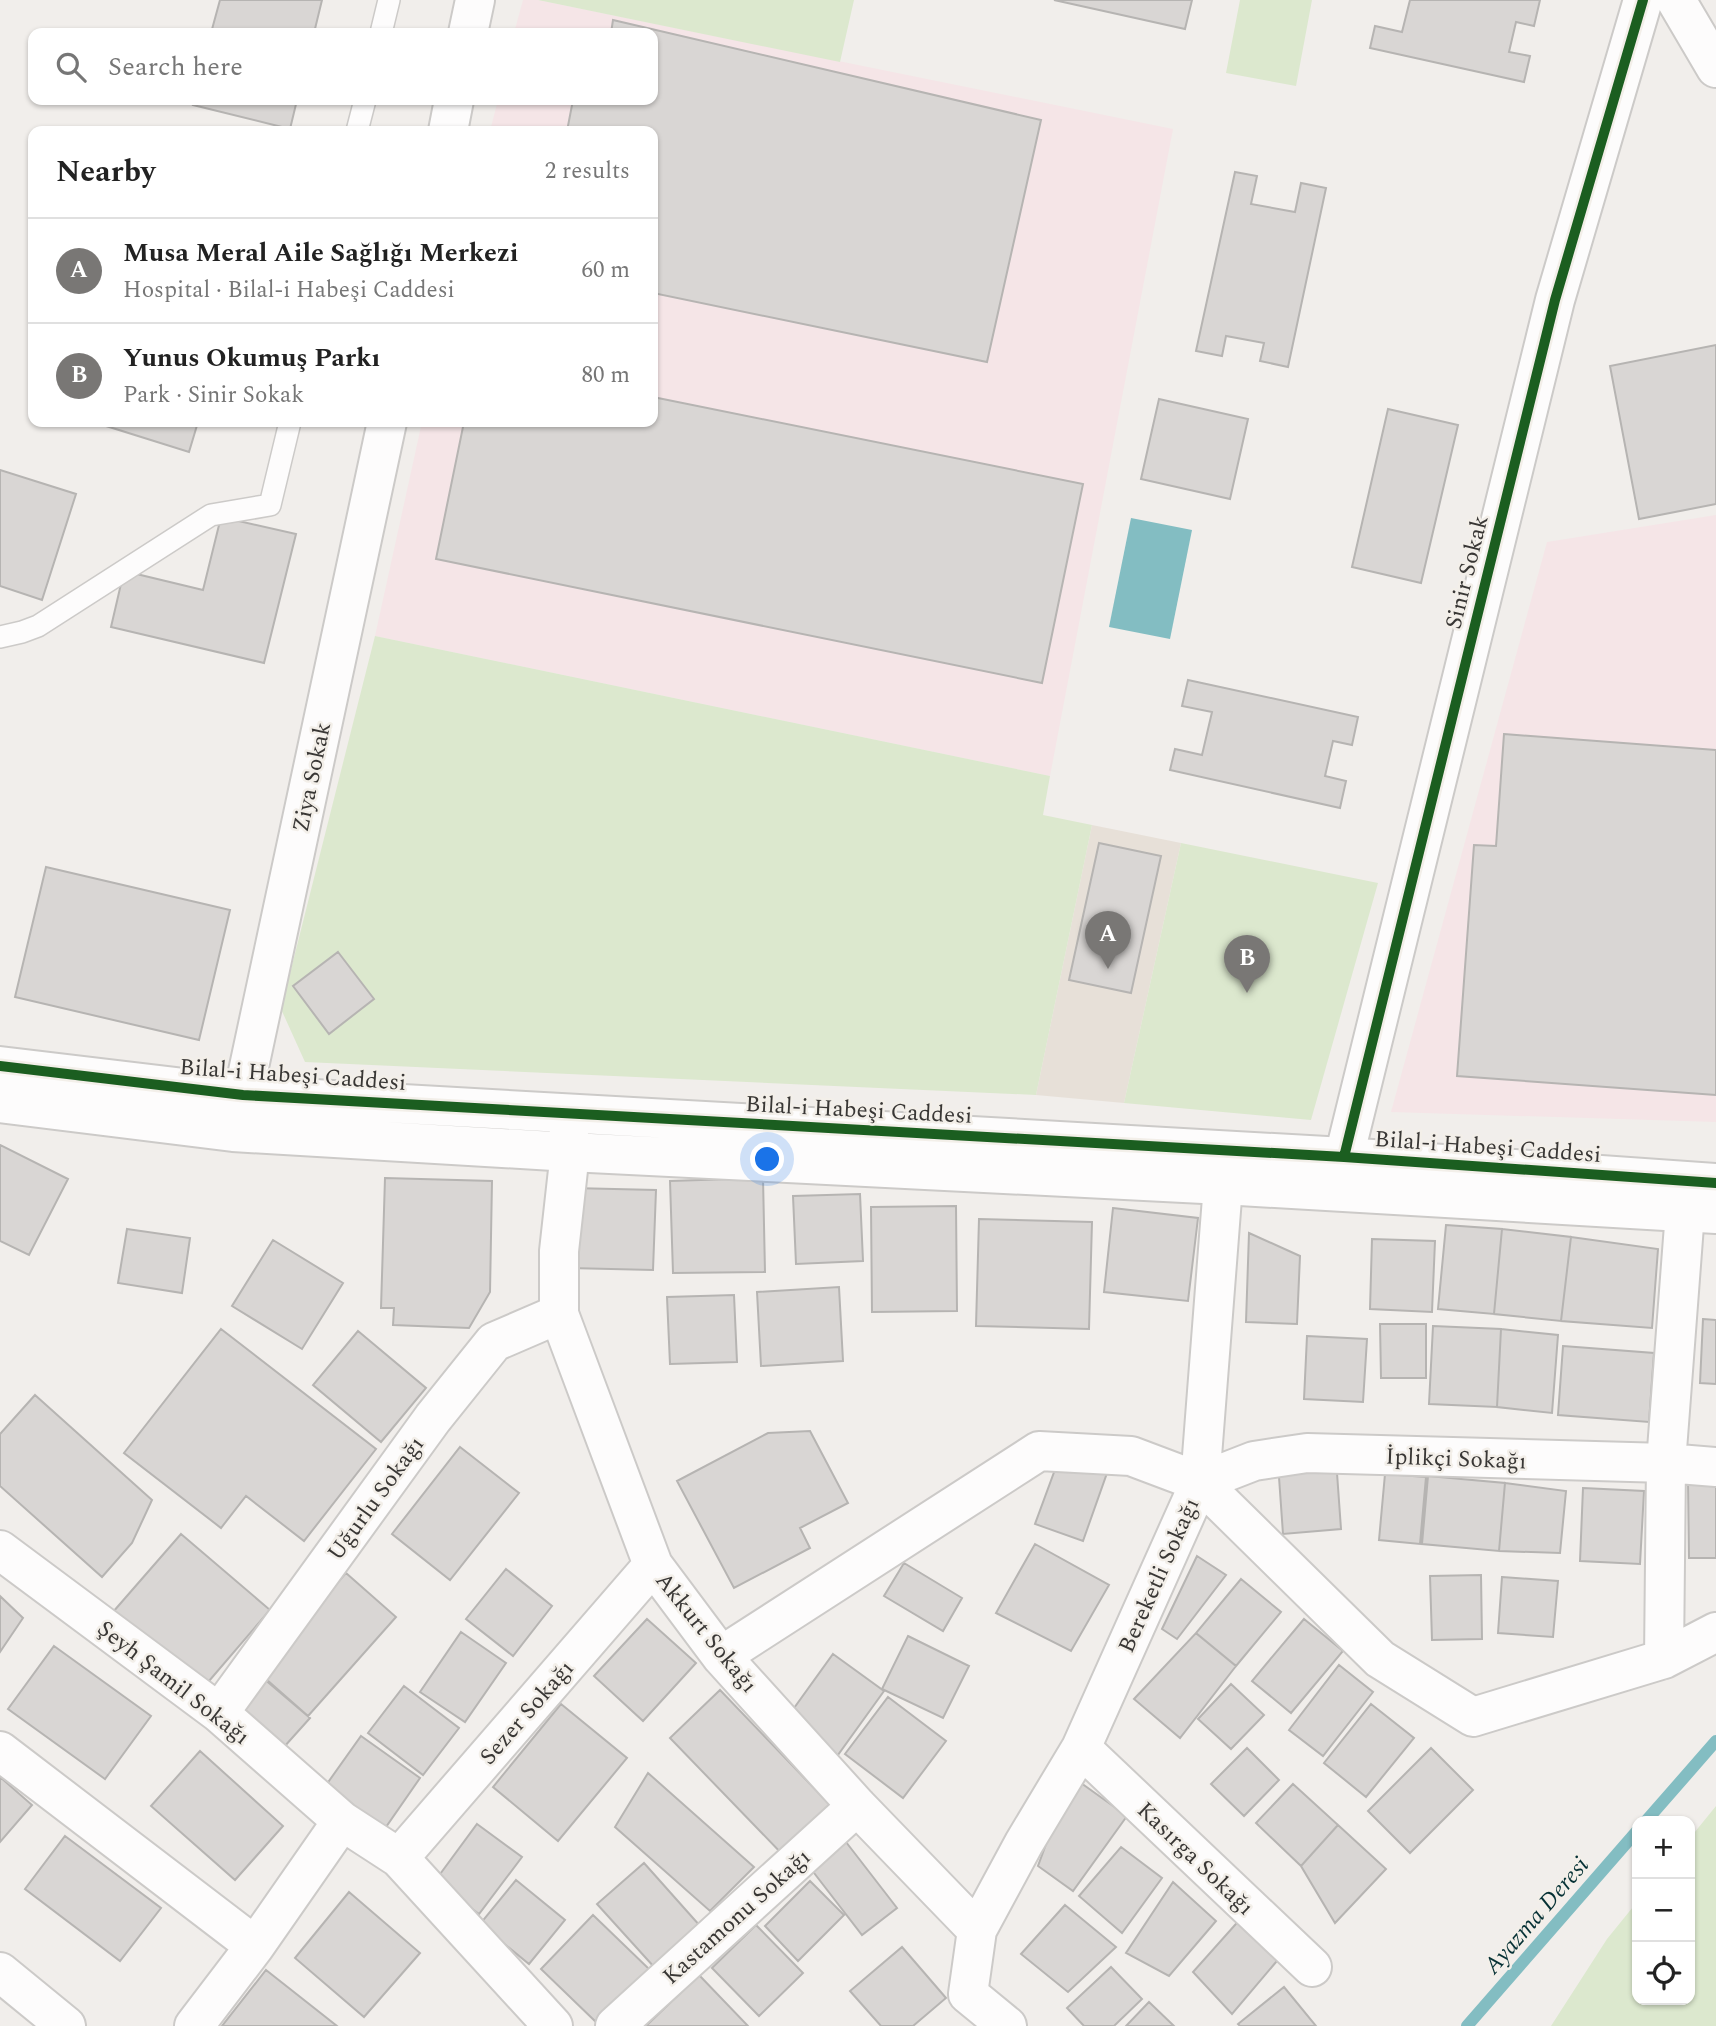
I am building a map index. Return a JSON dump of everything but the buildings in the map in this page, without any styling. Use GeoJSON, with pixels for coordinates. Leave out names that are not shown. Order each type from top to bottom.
{"type":"FeatureCollection","features":[{"type":"Feature","properties":{"kind":"street"},"geometry":{"type":"LineString","coordinates":[[469,28],[475,0]]}},
{"type":"Feature","properties":{"kind":"street","name":"Sinir Sokak"},"geometry":{"type":"LineString","coordinates":[[1344,1157],[1555,300],[1643,0]]}},
{"type":"Feature","properties":{"kind":"street"},"geometry":{"type":"LineString","coordinates":[[1676,0],[1716,68]]}},
{"type":"Feature","properties":{"kind":"street"},"geometry":{"type":"LineString","coordinates":[[449,126],[453,105]]}},
{"type":"Feature","properties":{"kind":"street","name":"Ziya Sokak"},"geometry":{"type":"LineString","coordinates":[[233,1132],[386,427]]}},
{"type":"Feature","properties":{"kind":"street","name":"Bilal-i Habeşi Caddesi"},"geometry":{"type":"LineString","coordinates":[[0,1066],[243,1095],[1344,1157],[1716,1183]]}},
{"type":"Feature","properties":{"kind":"street"},"geometry":{"type":"LineString","coordinates":[[0,1103],[233,1132],[1700,1213],[1665,1463],[1664,1659]]}},
{"type":"Feature","properties":{"kind":"street"},"geometry":{"type":"LineString","coordinates":[[568,1113],[570,1152]]}},
{"type":"Feature","properties":{"kind":"street","name":"Akkurt Sokağı"},"geometry":{"type":"LineString","coordinates":[[570,1152],[559,1251],[558,1314],[653,1565],[720,1656],[857,1806],[977,1930]]}},
{"type":"Feature","properties":{"kind":"street","name":"Bereketli Sokağı"},"geometry":{"type":"LineString","coordinates":[[977,1930],[1024,1843],[1081,1748],[1200,1482],[1223,1185]]}},
{"type":"Feature","properties":{"kind":"street","name":"Uğurlu Sokağı"},"geometry":{"type":"LineString","coordinates":[[219,1713],[433,1418],[495,1342],[558,1314]]}},
{"type":"Feature","properties":{"kind":"street"},"geometry":{"type":"LineString","coordinates":[[720,1656],[1039,1451],[1131,1456],[1200,1482],[1380,1659],[1473,1717],[1664,1659],[1716,1632]]}},
{"type":"Feature","properties":{"kind":"street","name":"İplikçi Sokağı"},"geometry":{"type":"LineString","coordinates":[[1200,1482],[1254,1461],[1307,1453],[1665,1463],[1716,1467]]}},
{"type":"Feature","properties":{"kind":"street","name":"Şeyh Şamil Sokağı"},"geometry":{"type":"LineString","coordinates":[[0,1550],[219,1713],[342,1821],[399,1858],[553,2026]]}},
{"type":"Feature","properties":{"kind":"street","name":"Sezer Sokağı"},"geometry":{"type":"LineString","coordinates":[[399,1858],[653,1565]]}},
{"type":"Feature","properties":{"kind":"street","name":"Kasırga Sokağı"},"geometry":{"type":"LineString","coordinates":[[1081,1748],[1312,1967]]}},
{"type":"Feature","properties":{"kind":"street"},"geometry":{"type":"LineString","coordinates":[[0,1751],[255,1946]]}},
{"type":"Feature","properties":{"kind":"street","name":"Kastamonu Sokağı"},"geometry":{"type":"LineString","coordinates":[[615,2026],[857,1806]]}},
{"type":"Feature","properties":{"kind":"street"},"geometry":{"type":"LineString","coordinates":[[194,2026],[255,1946],[342,1821]]}},
{"type":"Feature","properties":{"kind":"street"},"geometry":{"type":"LineString","coordinates":[[977,1930],[962,2010],[1007,2026]]}},
{"type":"Feature","properties":{"kind":"street"},"geometry":{"type":"LineString","coordinates":[[0,1972],[66,2026]]}},
{"type":"Feature","properties":{"kind":"lane"},"geometry":{"type":"LineString","coordinates":[[382,28],[389,0]]}},
{"type":"Feature","properties":{"kind":"lane"},"geometry":{"type":"LineString","coordinates":[[358,126],[364,105]]}},
{"type":"Feature","properties":{"kind":"lane"},"geometry":{"type":"LineString","coordinates":[[0,637],[38,626],[211,515],[270,505],[289,427]]}},
{"type":"Feature","properties":{"kind":"shaded area"},"geometry":{"type":"Polygon","coordinates":[[[523,0],[538,0],[1173,129],[1050,776],[375,636],[421,427],[658,427],[658,126],[491,126],[497,105],[658,105],[658,28],[515,28],[523,0]]]}},
{"type":"Feature","properties":{"kind":"shaded area"},"geometry":{"type":"Polygon","coordinates":[[[1716,515],[1716,1122],[1391,1112],[1547,542],[1716,515]]]}},
{"type":"Feature","properties":{"kind":"shaded area"},"geometry":{"type":"Polygon","coordinates":[[[1092,825],[1181,843],[1124,1103],[1036,1095],[1092,825]]]}},
{"type":"Feature","properties":{"kind":"green space"},"geometry":{"type":"Polygon","coordinates":[[[538,0],[854,0],[840,62],[538,0]]]}},
{"type":"Feature","properties":{"kind":"green space"},"geometry":{"type":"Polygon","coordinates":[[[1240,0],[1312,0],[1296,86],[1226,73],[1240,0]]]}},
{"type":"Feature","properties":{"kind":"green space"},"geometry":{"type":"Polygon","coordinates":[[[375,636],[1050,776],[1043,815],[1092,825],[1036,1095],[305,1062],[281,1009],[375,636]]]}},
{"type":"Feature","properties":{"kind":"green space"},"geometry":{"type":"Polygon","coordinates":[[[1181,843],[1378,883],[1311,1120],[1124,1103],[1181,843]]]}},
{"type":"Feature","properties":{"kind":"green space"},"geometry":{"type":"Polygon","coordinates":[[[1716,1806],[1716,2026],[1551,2026],[1607,1939],[1632,1908],[1632,2005],[1695,2005],[1695,1832],[1716,1806]]]}},
{"type":"Feature","properties":{"kind":"water"},"geometry":{"type":"Polygon","coordinates":[[[1131,518],[1192,530],[1170,639],[1109,627],[1131,518]]]}},
{"type":"Feature","properties":{"kind":"waterway","name":"Ayazma Deresi"},"geometry":{"type":"LineString","coordinates":[[1650,1816],[1716,1741]]}},
{"type":"Feature","properties":{"kind":"waterway","name":"Ayazma Deresi"},"geometry":{"type":"LineString","coordinates":[[1467,2026],[1632,1837]]}},
{"type":"Feature","properties":{"kind":"cycle path"},"geometry":{"type":"LineString","coordinates":[[1344,1157],[1555,300],[1643,0]]}},
{"type":"Feature","properties":{"kind":"cycle path"},"geometry":{"type":"LineString","coordinates":[[0,1066],[243,1095],[1344,1157],[1716,1183]]}},
{"type":"Feature","properties":{"kind":"place","name":"Musa Meral Aile Sağlığı Merkezi"},"geometry":{"type":"Point","coordinates":[1108,969]}},
{"type":"Feature","properties":{"kind":"place","name":"Yunus Okumuş Parkı"},"geometry":{"type":"Point","coordinates":[1247,993]}}]}
